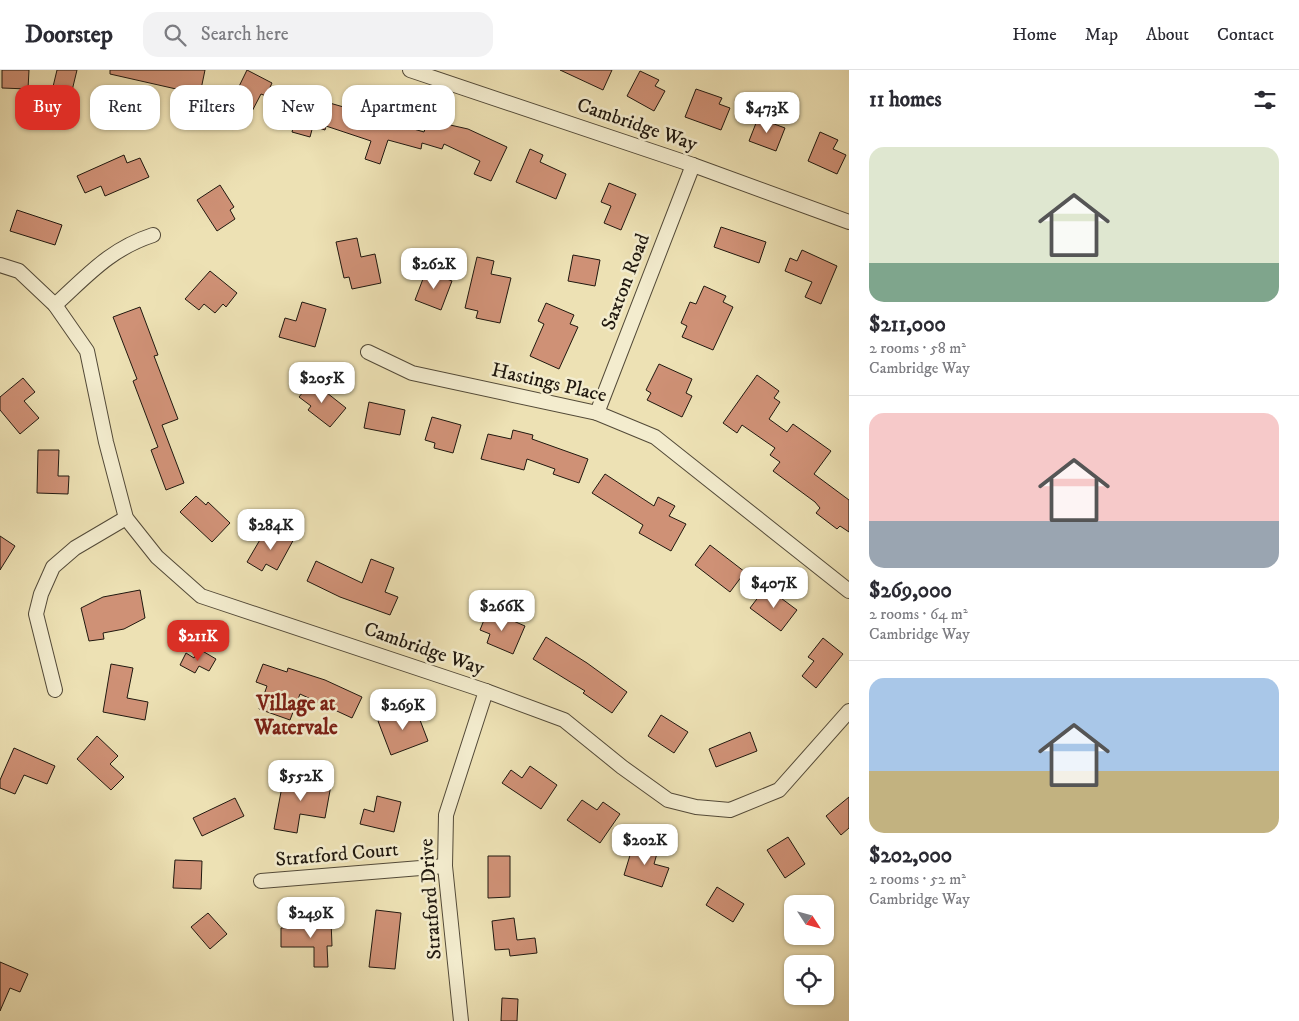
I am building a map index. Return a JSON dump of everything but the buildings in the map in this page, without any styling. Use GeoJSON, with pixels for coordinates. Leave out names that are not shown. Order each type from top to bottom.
{"type":"FeatureCollection","features":[{"type":"Feature","properties":{"kind":"street","name":"Cambridge Way"},"geometry":{"type":"LineString","coordinates":[[410,70],[693,165],[849,222]]}},
{"type":"Feature","properties":{"kind":"street","name":"Saxton Road"},"geometry":{"type":"LineString","coordinates":[[597,413],[693,165]]}},
{"type":"Feature","properties":{"kind":"street"},"geometry":{"type":"LineString","coordinates":[[0,265],[19,271],[56,305],[100,263],[128,243],[153,235]]}},
{"type":"Feature","properties":{"kind":"street","name":"Cambridge Way"},"geometry":{"type":"LineString","coordinates":[[56,305],[87,351],[106,442],[126,518],[157,557],[201,596],[486,691],[564,720],[622,767],[668,800],[696,807],[730,810],[779,790],[849,711]]}},
{"type":"Feature","properties":{"kind":"street","name":"Hastings Place"},"geometry":{"type":"LineString","coordinates":[[368,352],[412,373],[597,413],[655,438],[849,591]]}},
{"type":"Feature","properties":{"kind":"street"},"geometry":{"type":"LineString","coordinates":[[55,690],[36,614],[41,594],[53,567],[74,548],[126,518]]}},
{"type":"Feature","properties":{"kind":"street","name":"Stratford Drive"},"geometry":{"type":"LineString","coordinates":[[461,1021],[445,866],[446,815],[486,691]]}},
{"type":"Feature","properties":{"kind":"street","name":"Stratford Court"},"geometry":{"type":"LineString","coordinates":[[261,881],[445,866]]}},
{"type":"Feature","properties":{"kind":"district","name":"Village at Watervale"},"geometry":{"type":"Point","coordinates":[296,716]}}]}
